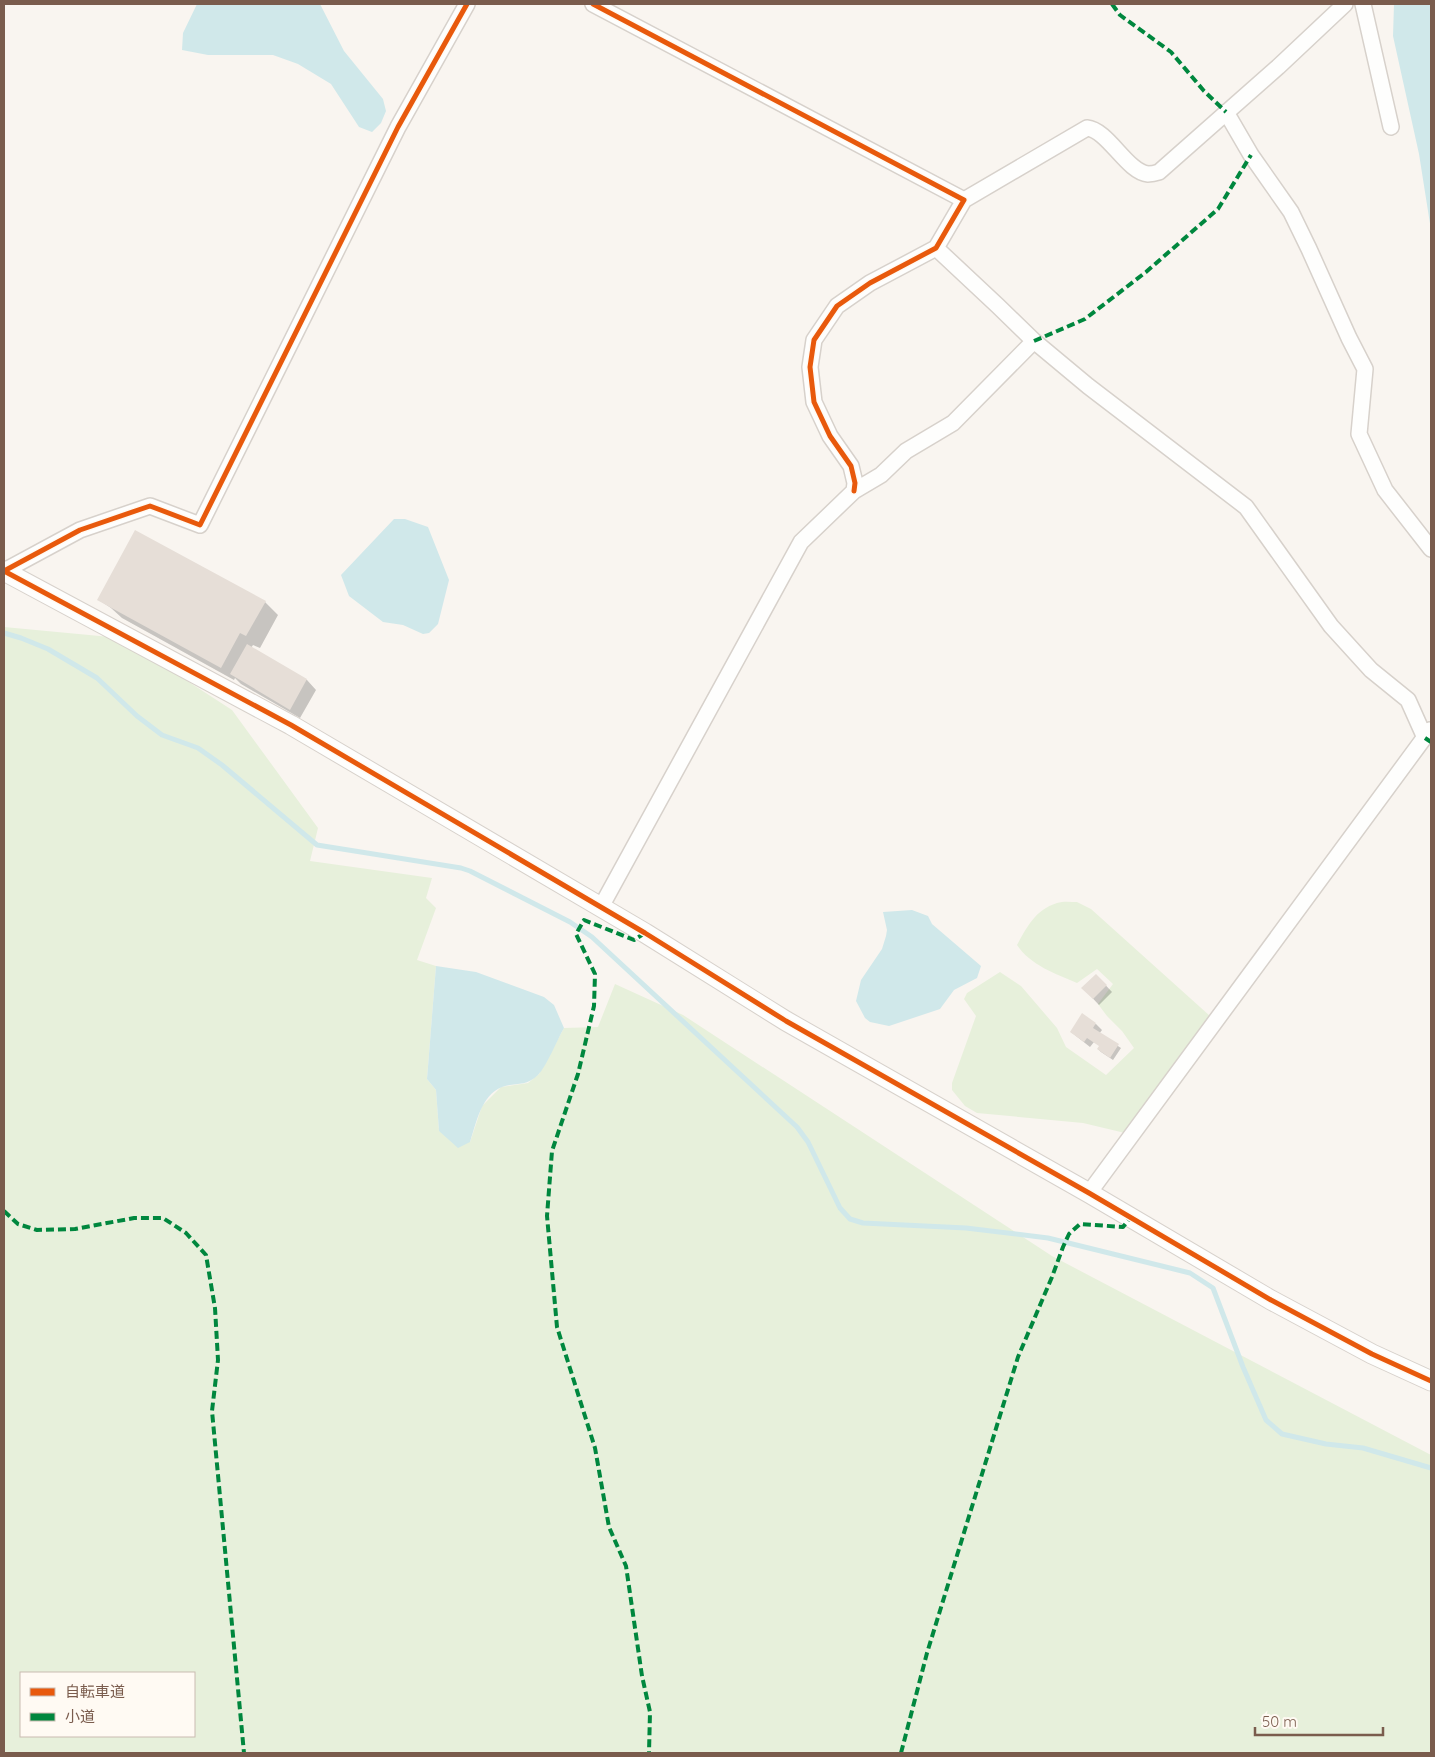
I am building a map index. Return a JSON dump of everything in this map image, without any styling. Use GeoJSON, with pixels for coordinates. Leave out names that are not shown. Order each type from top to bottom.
{"type":"FeatureCollection","features":[{"type":"Feature","properties":{"kind":"street"},"geometry":{"type":"LineString","coordinates":[[4,571],[80,530],[150,506],[200,526],[398,127],[467,4]]}},
{"type":"Feature","properties":{"kind":"street"},"geometry":{"type":"LineString","coordinates":[[593,4],[964,200]]}},
{"type":"Feature","properties":{"kind":"street"},"geometry":{"type":"LineString","coordinates":[[854,491],[855,483],[851,466],[830,436],[814,402],[810,367],[814,340],[837,306],[870,283],[936,248],[964,200],[1087,128],[1097,131],[1139,172],[1149,174],[1159,172],[1278,67],[1345,4]]}},
{"type":"Feature","properties":{"kind":"street"},"geometry":{"type":"LineString","coordinates":[[1363,4],[1391,127]]}},
{"type":"Feature","properties":{"kind":"street"},"geometry":{"type":"LineString","coordinates":[[1226,112],[1251,155],[1291,212],[1309,248],[1349,338],[1365,369],[1359,434],[1386,490],[1431,550]]}},
{"type":"Feature","properties":{"kind":"street"},"geometry":{"type":"LineString","coordinates":[[936,248],[1034,341],[1088,386],[1246,507],[1331,626],[1371,670],[1408,700],[1428,734],[1089,1193]]}},
{"type":"Feature","properties":{"kind":"street"},"geometry":{"type":"LineString","coordinates":[[601,907],[801,542],[854,491],[881,476],[906,451],[953,423],[1034,341]]}},
{"type":"Feature","properties":{"kind":"street"},"geometry":{"type":"LineString","coordinates":[[4,571],[291,725],[601,907],[786,1022],[1089,1193],[1271,1300],[1372,1354],[1431,1381]]}},
{"type":"Feature","properties":{"kind":"green space"},"geometry":{"type":"Polygon","coordinates":[[[4,627],[121,638],[232,710],[318,828],[310,861],[432,878],[426,898],[436,908],[417,960],[436,966],[427,1079],[436,1090],[439,1131],[470,1142],[482,1106],[501,1087],[528,1083],[539,1074],[564,1028],[598,1027],[615,984],[683,1015],[1052,1256],[1431,1455],[1431,1753],[4,1753],[4,627]]]}},
{"type":"Feature","properties":{"kind":"green space"},"geometry":{"type":"Polygon","coordinates":[[[1059,902],[1077,902],[1091,909],[1210,1016],[1125,1133],[1083,1123],[977,1113],[965,1106],[952,1090],[952,1083],[976,1016],[964,999],[967,993],[1000,972],[1021,986],[1057,1028],[1066,1047],[1106,1075],[1134,1048],[1098,1004],[1113,984],[1097,969],[1077,983],[1036,963],[1022,952],[1017,945],[1032,920],[1043,910],[1059,902]]]}},
{"type":"Feature","properties":{"kind":"water"},"geometry":{"type":"Polygon","coordinates":[[[197,4],[320,4],[344,51],[383,99],[386,111],[381,123],[372,132],[359,127],[331,84],[298,64],[273,55],[208,55],[182,50],[183,33],[197,4]]]}},
{"type":"Feature","properties":{"kind":"water"},"geometry":{"type":"Polygon","coordinates":[[[1394,4],[1431,4],[1431,230],[1419,154],[1393,36],[1394,4]]]}},
{"type":"Feature","properties":{"kind":"water"},"geometry":{"type":"Polygon","coordinates":[[[394,519],[405,519],[428,527],[449,580],[438,624],[429,633],[423,634],[403,625],[383,622],[349,596],[341,575],[394,519]]]}},
{"type":"Feature","properties":{"kind":"water"},"geometry":{"type":"Polygon","coordinates":[[[912,910],[928,916],[932,924],[981,966],[977,978],[954,990],[940,1009],[889,1026],[870,1022],[865,1018],[856,1001],[861,980],[882,949],[886,936],[887,930],[883,912],[912,910]]]}},
{"type":"Feature","properties":{"kind":"water"},"geometry":{"type":"Polygon","coordinates":[[[436,966],[476,972],[544,997],[554,1005],[564,1028],[538,1075],[534,1079],[521,1084],[502,1087],[489,1096],[480,1111],[470,1142],[458,1148],[439,1131],[436,1090],[427,1079],[436,966]]]}},
{"type":"Feature","properties":{"kind":"building"},"geometry":{"type":"Polygon","coordinates":[[[135,530],[266,601],[246,636],[240,633],[221,668],[97,600],[135,530]]]}},
{"type":"Feature","properties":{"kind":"building"},"geometry":{"type":"Polygon","coordinates":[[[247,644],[307,679],[290,710],[230,674],[247,644]]]}},
{"type":"Feature","properties":{"kind":"building"},"geometry":{"type":"Polygon","coordinates":[[[1096,974],[1107,985],[1093,999],[1081,988],[1096,974]]]}},
{"type":"Feature","properties":{"kind":"building"},"geometry":{"type":"Polygon","coordinates":[[[1082,1013],[1096,1023],[1093,1028],[1119,1044],[1110,1058],[1097,1049],[1099,1046],[1087,1038],[1084,1042],[1070,1032],[1082,1013]]]}},
{"type":"Feature","properties":{"kind":"waterway"},"geometry":{"type":"LineString","coordinates":[[4,633],[48,649],[97,678],[137,716],[162,735],[198,748],[222,765],[317,845],[470,871],[570,922],[592,937],[797,1127],[808,1142],[840,1208],[850,1219],[863,1223],[966,1228],[1048,1238],[1190,1273],[1213,1288],[1243,1367],[1266,1420],[1282,1434],[1326,1444],[1363,1448],[1431,1468]]}},
{"type":"Feature","properties":{"kind":"marked path"},"geometry":{"type":"LineString","coordinates":[[1112,4],[1120,15],[1171,52],[1204,91],[1226,112]]}},
{"type":"Feature","properties":{"kind":"marked path"},"geometry":{"type":"LineString","coordinates":[[1034,341],[1085,319],[1146,272],[1218,209],[1251,155]]}},
{"type":"Feature","properties":{"kind":"marked path"},"geometry":{"type":"LineString","coordinates":[[1425,738],[1431,742]]}},
{"type":"Feature","properties":{"kind":"marked path"},"geometry":{"type":"LineString","coordinates":[[645,933],[634,940],[584,920],[576,934],[595,974],[594,1006],[578,1074],[552,1151],[547,1216],[557,1327],[595,1448],[609,1527],[626,1566],[642,1676],[650,1712],[649,1753]]}},
{"type":"Feature","properties":{"kind":"marked path"},"geometry":{"type":"LineString","coordinates":[[4,1211],[18,1224],[37,1230],[75,1229],[134,1218],[163,1218],[186,1233],[206,1255],[215,1308],[218,1360],[212,1411],[244,1753]]}},
{"type":"Feature","properties":{"kind":"marked path"},"geometry":{"type":"LineString","coordinates":[[901,1753],[927,1653],[1018,1357],[1063,1247],[1069,1234],[1080,1224],[1123,1227],[1130,1218]]}},
{"type":"Feature","properties":{"kind":"cycle path"},"geometry":{"type":"LineString","coordinates":[[4,571],[80,530],[150,506],[200,525],[398,127],[467,4]]}},
{"type":"Feature","properties":{"kind":"cycle path"},"geometry":{"type":"LineString","coordinates":[[593,4],[964,200],[936,248],[870,283],[837,306],[814,340],[810,367],[814,402],[830,436],[851,466],[855,483],[854,491]]}},
{"type":"Feature","properties":{"kind":"cycle path"},"geometry":{"type":"LineString","coordinates":[[4,571],[291,725],[645,933],[786,1021],[1089,1193],[1271,1300],[1372,1354],[1431,1381]]}}]}
